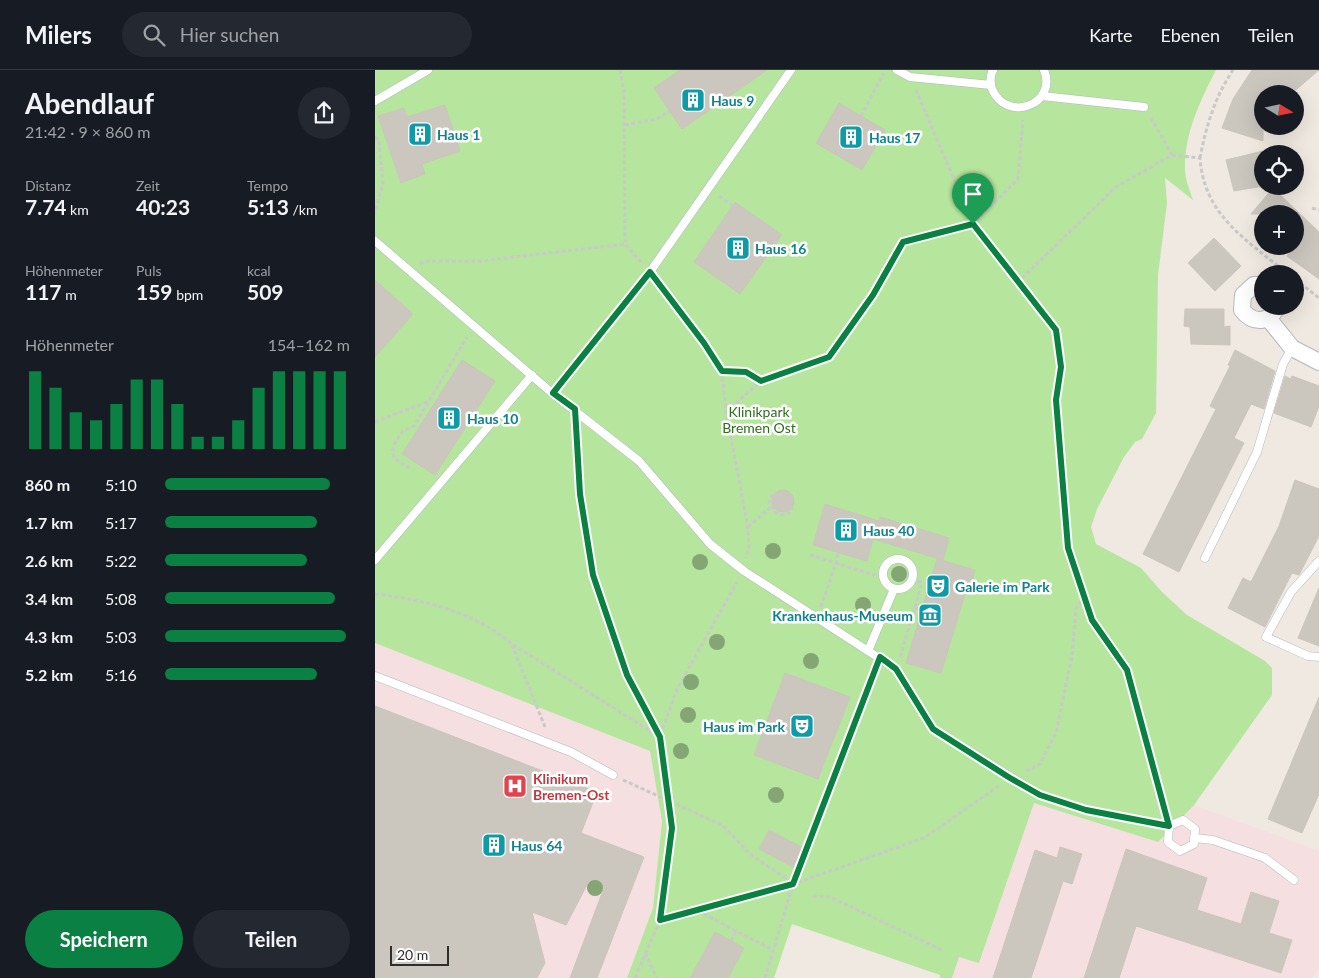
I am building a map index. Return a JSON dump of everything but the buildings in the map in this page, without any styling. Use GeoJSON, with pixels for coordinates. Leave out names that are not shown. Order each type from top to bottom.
{"type":"FeatureCollection","features":[{"type":"Feature","properties":{"kind":"street"},"geometry":{"type":"LineString","coordinates":[[1254,285],[1243,295],[1241,302],[1242,310],[1253,320],[1266,315]]}},
{"type":"Feature","properties":{"kind":"street"},"geometry":{"type":"LineString","coordinates":[[1275,315],[1292,348],[1319,362]]}},
{"type":"Feature","properties":{"kind":"lane"},"geometry":{"type":"LineString","coordinates":[[375,101],[428,70]]}},
{"type":"Feature","properties":{"kind":"lane"},"geometry":{"type":"LineString","coordinates":[[553,393],[650,272],[791,70]]}},
{"type":"Feature","properties":{"kind":"lane"},"geometry":{"type":"LineString","coordinates":[[897,70],[910,77],[991,85]]}},
{"type":"Feature","properties":{"kind":"lane"},"geometry":{"type":"LineString","coordinates":[[993,70],[991,85],[995,96],[1003,104],[1013,108],[1024,108],[1042,96],[1046,86],[1045,70]]}},
{"type":"Feature","properties":{"kind":"lane"},"geometry":{"type":"LineString","coordinates":[[1042,96],[1144,107]]}},
{"type":"Feature","properties":{"kind":"lane"},"geometry":{"type":"LineString","coordinates":[[375,241],[553,393],[639,461],[710,544],[744,571],[896,669],[933,729],[1040,795],[1086,810],[1169,826],[1183,820],[1195,829],[1194,844],[1180,851],[1167,842],[1169,826]]}},
{"type":"Feature","properties":{"kind":"lane"},"geometry":{"type":"LineString","coordinates":[[1205,558],[1257,452],[1283,364],[1292,348]]}},
{"type":"Feature","properties":{"kind":"lane"},"geometry":{"type":"LineString","coordinates":[[375,560],[533,375]]}},
{"type":"Feature","properties":{"kind":"lane"},"geometry":{"type":"LineString","coordinates":[[902,559],[913,569],[913,579],[903,589],[894,589],[884,581],[883,572],[892,560],[902,559]]}},
{"type":"Feature","properties":{"kind":"lane"},"geometry":{"type":"LineString","coordinates":[[1319,561],[1291,592],[1266,637],[1308,656],[1319,657]]}},
{"type":"Feature","properties":{"kind":"lane"},"geometry":{"type":"LineString","coordinates":[[869,651],[894,589]]}},
{"type":"Feature","properties":{"kind":"lane"},"geometry":{"type":"LineString","coordinates":[[375,676],[571,752],[613,775]]}},
{"type":"Feature","properties":{"kind":"lane"},"geometry":{"type":"LineString","coordinates":[[1194,838],[1213,840],[1265,858],[1293,880]]}},
{"type":"Feature","properties":{"kind":"path"},"geometry":{"type":"LineString","coordinates":[[620,70],[624,91],[625,125],[625,244],[650,272],[704,343],[722,371],[726,412],[749,545],[744,571],[677,689],[660,737]]}},
{"type":"Feature","properties":{"kind":"path"},"geometry":{"type":"LineString","coordinates":[[861,116],[886,70]]}},
{"type":"Feature","properties":{"kind":"path"},"geometry":{"type":"LineString","coordinates":[[1233,70],[1219,90],[1209,120],[1200,158],[1202,178],[1209,198],[1238,233],[1278,265]]}},
{"type":"Feature","properties":{"kind":"path"},"geometry":{"type":"LineString","coordinates":[[910,77],[973,224],[1017,283],[1056,330],[1061,367],[1056,400],[1068,548],[1092,620],[1127,670],[1169,826]]}},
{"type":"Feature","properties":{"kind":"path"},"geometry":{"type":"LineString","coordinates":[[1144,107],[1172,155]]}},
{"type":"Feature","properties":{"kind":"path"},"geometry":{"type":"LineString","coordinates":[[726,412],[761,381],[829,357],[873,295],[903,242],[973,224],[1019,179],[1024,108]]}},
{"type":"Feature","properties":{"kind":"path"},"geometry":{"type":"LineString","coordinates":[[625,125],[657,119],[669,111]]}},
{"type":"Feature","properties":{"kind":"path"},"geometry":{"type":"LineString","coordinates":[[375,137],[379,140],[383,183],[375,213]]}},
{"type":"Feature","properties":{"kind":"path"},"geometry":{"type":"LineString","coordinates":[[1017,283],[1115,188],[1172,155],[1200,158]]}},
{"type":"Feature","properties":{"kind":"path"},"geometry":{"type":"LineString","coordinates":[[1312,208],[1319,210]]}},
{"type":"Feature","properties":{"kind":"path"},"geometry":{"type":"LineString","coordinates":[[409,271],[425,261],[481,261],[625,244]]}},
{"type":"Feature","properties":{"kind":"path"},"geometry":{"type":"LineString","coordinates":[[1304,286],[1319,298]]}},
{"type":"Feature","properties":{"kind":"path"},"geometry":{"type":"LineString","coordinates":[[410,468],[395,459],[392,452],[396,441],[403,431],[414,426],[474,326]]}},
{"type":"Feature","properties":{"kind":"path"},"geometry":{"type":"LineString","coordinates":[[722,371],[746,372],[761,381]]}},
{"type":"Feature","properties":{"kind":"path"},"geometry":{"type":"LineString","coordinates":[[375,422],[429,401]]}},
{"type":"Feature","properties":{"kind":"path"},"geometry":{"type":"LineString","coordinates":[[575,409],[580,494],[593,575],[627,675],[660,737],[672,828],[660,920],[635,978]]}},
{"type":"Feature","properties":{"kind":"path"},"geometry":{"type":"LineString","coordinates":[[772,494],[769,501],[776,513],[783,515],[794,509],[795,503]]}},
{"type":"Feature","properties":{"kind":"path"},"geometry":{"type":"LineString","coordinates":[[747,527],[771,507]]}},
{"type":"Feature","properties":{"kind":"path"},"geometry":{"type":"LineString","coordinates":[[817,619],[838,552]]}},
{"type":"Feature","properties":{"kind":"path"},"geometry":{"type":"LineString","coordinates":[[809,555],[874,575],[883,572]]}},
{"type":"Feature","properties":{"kind":"path"},"geometry":{"type":"LineString","coordinates":[[896,669],[922,583],[913,579]]}},
{"type":"Feature","properties":{"kind":"path"},"geometry":{"type":"LineString","coordinates":[[375,594],[407,598],[458,612],[493,628],[512,644],[660,737]]}},
{"type":"Feature","properties":{"kind":"path"},"geometry":{"type":"LineString","coordinates":[[915,608],[922,610]]}},
{"type":"Feature","properties":{"kind":"path"},"geometry":{"type":"LineString","coordinates":[[512,644],[551,744]]}},
{"type":"Feature","properties":{"kind":"path"},"geometry":{"type":"LineString","coordinates":[[765,978],[793,884],[880,657]]}},
{"type":"Feature","properties":{"kind":"path"},"geometry":{"type":"LineString","coordinates":[[613,775],[722,825],[749,854],[793,884]]}},
{"type":"Feature","properties":{"kind":"path"},"geometry":{"type":"LineString","coordinates":[[660,920],[793,884]]}},
{"type":"Feature","properties":{"kind":"path"},"geometry":{"type":"LineString","coordinates":[[813,896],[830,897],[942,950]]}},
{"type":"Feature","properties":{"kind":"path"},"geometry":{"type":"LineString","coordinates":[[698,911],[773,950]]}},
{"type":"Feature","properties":{"kind":"path"},"geometry":{"type":"LineString","coordinates":[[731,941],[736,931]]}},
{"type":"Feature","properties":{"kind":"path"},"geometry":{"type":"LineString","coordinates":[[645,953],[657,978]]}},
{"type":"Feature","properties":{"kind":"shaded area","name":"Klinikum Bremen-Ost"},"geometry":{"type":"Polygon","coordinates":[[[375,643],[650,751],[662,821],[653,908],[627,978],[375,978],[375,643]]]}},
{"type":"Feature","properties":{"kind":"shaded area"},"geometry":{"type":"Polygon","coordinates":[[[1034,803],[1158,842],[1194,805],[1319,851],[1319,969],[1312,978],[952,978],[959,956],[980,962],[1034,803]]]}},
{"type":"Feature","properties":{"kind":"green space","name":"Klinikpark Bremen Ost"},"geometry":{"type":"Polygon","coordinates":[[[375,70],[1216,70],[1194,118],[1187,144],[1185,174],[1193,200],[1165,178],[1167,203],[1158,275],[1156,413],[1142,439],[1135,442],[1124,457],[1097,509],[1091,527],[1096,544],[1141,568],[1162,592],[1187,615],[1265,661],[1272,668],[1272,695],[1194,805],[1158,842],[1034,803],[979,963],[959,957],[952,978],[940,978],[940,975],[792,924],[774,978],[627,978],[653,908],[662,821],[650,751],[375,643],[375,70]]]}},
{"type":"Feature","properties":{"kind":"place","name":"Haus 9"},"geometry":{"type":"Point","coordinates":[693,100]}},
{"type":"Feature","properties":{"kind":"place","name":"Haus 1"},"geometry":{"type":"Point","coordinates":[420,134]}},
{"type":"Feature","properties":{"kind":"place","name":"Haus 17"},"geometry":{"type":"Point","coordinates":[851,137]}},
{"type":"Feature","properties":{"kind":"place","name":"Haus 16"},"geometry":{"type":"Point","coordinates":[738,248]}},
{"type":"Feature","properties":{"kind":"place","name":"Haus 10"},"geometry":{"type":"Point","coordinates":[449,418]}},
{"type":"Feature","properties":{"kind":"place","name":"Haus 40"},"geometry":{"type":"Point","coordinates":[846,530]}},
{"type":"Feature","properties":{"kind":"place","name":"Galerie im Park"},"geometry":{"type":"Point","coordinates":[938,586]}},
{"type":"Feature","properties":{"kind":"place","name":"Krankenhaus-Museum"},"geometry":{"type":"Point","coordinates":[930,615]}},
{"type":"Feature","properties":{"kind":"place","name":"Haus im Park"},"geometry":{"type":"Point","coordinates":[802,726]}},
{"type":"Feature","properties":{"kind":"place","name":"Klinikum Bremen-Ost"},"geometry":{"type":"Point","coordinates":[515,786]}},
{"type":"Feature","properties":{"kind":"place","name":"Haus 64"},"geometry":{"type":"Point","coordinates":[494,845]}},
{"type":"Feature","properties":{"kind":"route"},"geometry":{"type":"LineString","coordinates":[[973,224],[1017,283],[1056,330],[1061,367],[1056,400],[1068,548],[1092,620],[1127,670],[1169,826],[1086,810],[1040,795],[1010,778],[933,729],[896,669],[880,657],[793,884],[660,920],[672,828],[660,737],[627,675],[593,575],[580,494],[575,409],[553,393],[650,272],[704,343],[722,371],[746,372],[761,381],[829,357],[873,295],[903,242],[973,224]]}}]}
